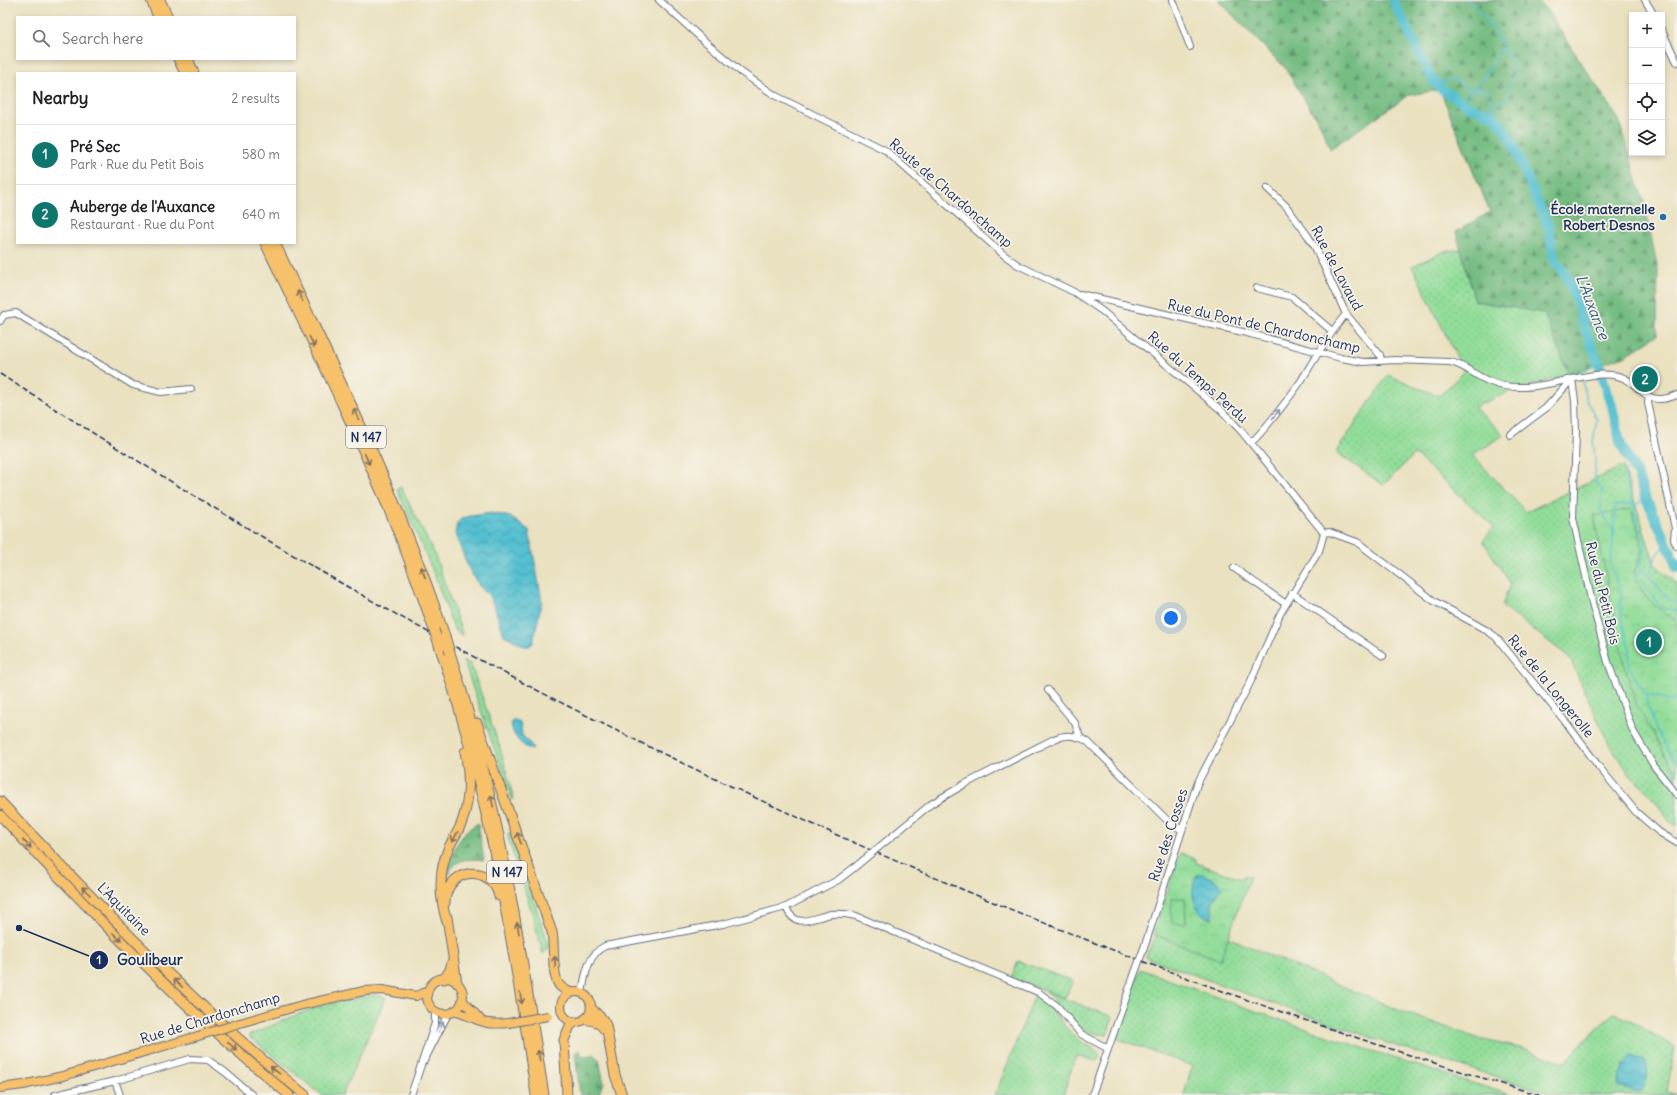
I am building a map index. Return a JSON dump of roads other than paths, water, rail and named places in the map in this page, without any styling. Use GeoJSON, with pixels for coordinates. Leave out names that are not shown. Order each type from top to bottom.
{"type":"FeatureCollection","features":[{"type":"Feature","properties":{"kind":"highway"},"geometry":{"type":"LineString","coordinates":[[151,0],[158,16]]}},
{"type":"Feature","properties":{"kind":"highway"},"geometry":{"type":"LineString","coordinates":[[160,0],[168,16]]}},
{"type":"Feature","properties":{"kind":"highway"},"geometry":{"type":"LineString","coordinates":[[178,60],[184,72]]}},
{"type":"Feature","properties":{"kind":"highway"},"geometry":{"type":"LineString","coordinates":[[188,60],[194,72]]}},
{"type":"Feature","properties":{"kind":"highway","name":"N 147"},"geometry":{"type":"LineString","coordinates":[[265,244],[354,431],[382,495],[416,578],[449,676],[482,797],[500,877],[536,1095]]}},
{"type":"Feature","properties":{"kind":"highway","name":"N 147"},"geometry":{"type":"LineString","coordinates":[[275,244],[362,427],[405,526],[432,597],[442,614],[475,737],[501,844],[523,959],[544,1095]]}},
{"type":"Feature","properties":{"kind":"highway"},"geometry":{"type":"LineString","coordinates":[[453,654],[552,932],[554,942],[555,977],[559,986],[571,993]]}},
{"type":"Feature","properties":{"kind":"highway"},"geometry":{"type":"LineString","coordinates":[[449,676],[466,758],[469,782],[467,804],[463,819],[448,849],[442,870],[440,891],[447,922],[457,984]]}},
{"type":"Feature","properties":{"kind":"highway","name":"L'Aquitaine"},"geometry":{"type":"LineString","coordinates":[[0,801],[72,877],[189,993],[249,1048],[305,1095]]}},
{"type":"Feature","properties":{"kind":"highway","name":"L'Aquitaine"},"geometry":{"type":"LineString","coordinates":[[0,815],[76,895],[182,1001],[237,1051],[289,1095]]}},
{"type":"Feature","properties":{"kind":"highway"},"geometry":{"type":"LineString","coordinates":[[447,922],[446,895],[449,887],[453,881],[463,875],[479,874],[490,880],[497,888],[504,917],[510,932]]}},
{"type":"Feature","properties":{"kind":"highway"},"geometry":{"type":"LineString","coordinates":[[444,979],[450,970],[453,956]]}},
{"type":"Feature","properties":{"kind":"highway"},"geometry":{"type":"LineString","coordinates":[[591,1008],[603,1020],[608,1037],[615,1075],[622,1095]]}},
{"type":"Feature","properties":{"kind":"highway"},"geometry":{"type":"LineString","coordinates":[[585,1019],[598,1022],[602,1025],[608,1037]]}},
{"type":"Feature","properties":{"kind":"highway"},"geometry":{"type":"LineString","coordinates":[[567,1095],[564,1040],[570,1026],[576,1022]]}},
{"type":"Feature","properties":{"kind":"main road"},"geometry":{"type":"LineString","coordinates":[[428,1004],[428,991],[434,982],[449,979],[461,988],[462,1000],[485,1023]]}},
{"type":"Feature","properties":{"kind":"main road","name":"Rue de Chardonchamp"},"geometry":{"type":"LineString","coordinates":[[0,1088],[23,1085],[63,1076],[302,1005],[364,991],[382,990],[416,996],[428,991]]}},
{"type":"Feature","properties":{"kind":"main road"},"geometry":{"type":"LineString","coordinates":[[571,993],[582,993],[589,999],[591,1008],[585,1019],[576,1022],[568,1019],[562,1012],[562,1002],[567,995],[571,993]]}},
{"type":"Feature","properties":{"kind":"main road"},"geometry":{"type":"LineString","coordinates":[[406,995],[428,1004],[434,1011],[439,1013],[451,1013],[493,1025],[548,1016],[562,1012]]}},
{"type":"Feature","properties":{"kind":"main road"},"geometry":{"type":"LineString","coordinates":[[451,1013],[462,1000]]}},
{"type":"Feature","properties":{"kind":"street","name":"Route de Chardonchamp"},"geometry":{"type":"LineString","coordinates":[[659,0],[742,72],[776,96],[885,150],[1004,255],[1018,265],[1074,292]]}},
{"type":"Feature","properties":{"kind":"street"},"geometry":{"type":"LineString","coordinates":[[1173,0],[1190,47]]}},
{"type":"Feature","properties":{"kind":"street"},"geometry":{"type":"LineString","coordinates":[[1645,0],[1652,12]]}},
{"type":"Feature","properties":{"kind":"street"},"geometry":{"type":"LineString","coordinates":[[1665,37],[1677,62]]}},
{"type":"Feature","properties":{"kind":"street","name":"Rue de Lavaud"},"geometry":{"type":"LineString","coordinates":[[1267,188],[1286,206],[1308,236],[1315,247],[1346,314],[1380,356],[1381,361]]}},
{"type":"Feature","properties":{"kind":"street"},"geometry":{"type":"LineString","coordinates":[[1257,288],[1292,297],[1332,331]]}},
{"type":"Feature","properties":{"kind":"street","name":"Rue du Pont de Chardonchamp"},"geometry":{"type":"LineString","coordinates":[[1074,292],[1353,360],[1450,362],[1464,366],[1490,382],[1507,387],[1534,387],[1590,376],[1615,375],[1627,380],[1649,397]]}},
{"type":"Feature","properties":{"kind":"street","name":"Rue du Temps Perdu"},"geometry":{"type":"LineString","coordinates":[[1074,292],[1112,318],[1221,410],[1251,443],[1324,533]]}},
{"type":"Feature","properties":{"kind":"street"},"geometry":{"type":"LineString","coordinates":[[1099,299],[1097,306],[1102,310]]}},
{"type":"Feature","properties":{"kind":"street"},"geometry":{"type":"LineString","coordinates":[[1109,301],[1107,310],[1112,318]]}},
{"type":"Feature","properties":{"kind":"street"},"geometry":{"type":"LineString","coordinates":[[0,321],[4,315],[16,313],[119,378],[142,389],[161,392],[192,389]]}},
{"type":"Feature","properties":{"kind":"street"},"geometry":{"type":"LineString","coordinates":[[1251,443],[1278,412],[1332,331],[1346,314]]}},
{"type":"Feature","properties":{"kind":"street"},"geometry":{"type":"LineString","coordinates":[[1510,435],[1546,408],[1573,379]]}},
{"type":"Feature","properties":{"kind":"street","name":"Rue du Petit Bois"},"geometry":{"type":"LineString","coordinates":[[1573,379],[1576,433],[1573,518],[1592,603],[1608,662],[1633,731],[1654,766],[1677,795]]}},
{"type":"Feature","properties":{"kind":"street"},"geometry":{"type":"LineString","coordinates":[[1677,395],[1662,399],[1649,397],[1648,403],[1675,528],[1674,540],[1677,546]]}},
{"type":"Feature","properties":{"kind":"street","name":"Rue des Cosses"},"geometry":{"type":"LineString","coordinates":[[1092,1095],[1107,1048],[1133,978],[1197,784],[1250,683],[1276,623],[1292,593],[1319,551],[1324,533]]}},
{"type":"Feature","properties":{"kind":"street","name":"Rue de la Longerolle"},"geometry":{"type":"LineString","coordinates":[[1324,533],[1334,534],[1357,542],[1434,601],[1496,637],[1568,725],[1599,767],[1636,812],[1659,832],[1677,843]]}},
{"type":"Feature","properties":{"kind":"street"},"geometry":{"type":"LineString","coordinates":[[1234,568],[1286,604]]}},
{"type":"Feature","properties":{"kind":"street"},"geometry":{"type":"LineString","coordinates":[[1292,593],[1383,656]]}},
{"type":"Feature","properties":{"kind":"street"},"geometry":{"type":"LineString","coordinates":[[1048,690],[1075,723],[1080,737]]}},
{"type":"Feature","properties":{"kind":"street"},"geometry":{"type":"LineString","coordinates":[[582,993],[593,954],[599,949],[605,946],[710,927],[786,907],[838,880],[931,804],[965,784],[1054,739],[1067,735],[1080,737],[1093,746],[1170,824],[1181,829]]}},
{"type":"Feature","properties":{"kind":"street"},"geometry":{"type":"LineString","coordinates":[[786,907],[790,915],[802,921],[809,921],[830,914],[847,914],[856,916],[1038,992],[1053,1003],[1081,1034],[1107,1048]]}},
{"type":"Feature","properties":{"kind":"street"},"geometry":{"type":"LineString","coordinates":[[422,1066],[426,1047],[434,1023],[434,1011]]}},
{"type":"Feature","properties":{"kind":"street"},"geometry":{"type":"LineString","coordinates":[[411,1095],[422,1066],[451,1013]]}},
{"type":"Feature","properties":{"kind":"street"},"geometry":{"type":"LineString","coordinates":[[55,1095],[115,1081],[190,1059],[208,1060],[252,1095]]}},
{"type":"Feature","properties":{"kind":"street"},"geometry":{"type":"LineString","coordinates":[[115,1081],[120,1095]]}},
{"type":"Feature","properties":{"kind":"water"},"geometry":{"type":"Polygon","coordinates":[[[492,513],[510,517],[529,530],[542,601],[533,643],[529,646],[525,646],[504,635],[494,606],[489,596],[479,586],[469,569],[455,534],[457,523],[461,519],[470,516],[492,513]]]}},
{"type":"Feature","properties":{"kind":"water"},"geometry":{"type":"Polygon","coordinates":[[[514,719],[520,723],[522,735],[533,747],[532,750],[520,743],[515,736],[511,722],[514,719]]]}},
{"type":"Feature","properties":{"kind":"water"},"geometry":{"type":"Polygon","coordinates":[[[1203,874],[1218,882],[1222,886],[1212,904],[1212,919],[1201,913],[1194,901],[1194,881],[1197,875],[1203,874]]]}},
{"type":"Feature","properties":{"kind":"water"},"geometry":{"type":"Polygon","coordinates":[[[1631,1056],[1645,1061],[1647,1065],[1647,1076],[1642,1091],[1637,1092],[1618,1086],[1622,1070],[1631,1056]]]}},
{"type":"Feature","properties":{"kind":"waterway","name":"L’Auxance"},"geometry":{"type":"LineString","coordinates":[[1393,0],[1432,79],[1440,88],[1468,106],[1493,115],[1504,128],[1514,147],[1549,228],[1555,262],[1561,267],[1570,284],[1579,307],[1583,324],[1599,364],[1607,394],[1611,402],[1621,445],[1637,474],[1644,494],[1671,553]]}},
{"type":"Feature","properties":{"kind":"waterway"},"geometry":{"type":"LineString","coordinates":[[1468,0],[1485,18],[1516,67],[1508,94],[1505,100],[1494,105],[1493,115]]}},
{"type":"Feature","properties":{"kind":"waterway"},"geometry":{"type":"LineString","coordinates":[[1465,104],[1469,90],[1478,87],[1503,47]]}},
{"type":"Feature","properties":{"kind":"waterway"},"geometry":{"type":"LineString","coordinates":[[1440,88],[1448,80],[1452,79],[1470,90],[1486,89],[1490,97],[1492,112]]}},
{"type":"Feature","properties":{"kind":"waterway"},"geometry":{"type":"LineString","coordinates":[[1581,376],[1581,371],[1599,364]]}},
{"type":"Feature","properties":{"kind":"waterway"},"geometry":{"type":"LineString","coordinates":[[1582,379],[1586,399],[1597,420],[1593,441],[1595,457],[1595,482],[1603,491],[1600,507],[1604,517],[1613,529],[1613,544],[1610,564],[1621,594],[1620,604],[1624,629],[1630,649],[1629,665],[1634,676],[1646,694],[1677,702]]}},
{"type":"Feature","properties":{"kind":"waterway"},"geometry":{"type":"LineString","coordinates":[[1633,466],[1624,473],[1624,476],[1626,479],[1626,485],[1630,490],[1634,506]]}},
{"type":"Feature","properties":{"kind":"waterway"},"geometry":{"type":"LineString","coordinates":[[1644,494],[1644,499],[1634,506],[1634,512],[1646,546],[1640,564],[1641,569],[1649,575],[1668,600],[1677,602]]}},
{"type":"Feature","properties":{"kind":"waterway"},"geometry":{"type":"LineString","coordinates":[[1614,535],[1615,505],[1633,504]]}},
{"type":"Feature","properties":{"kind":"waterway"},"geometry":{"type":"LineString","coordinates":[[1649,575],[1657,555],[1667,544]]}},
{"type":"Feature","properties":{"kind":"waterway","name":"L’Auxance"},"geometry":{"type":"LineString","coordinates":[[1674,560],[1677,568]]}},
{"type":"Feature","properties":{"kind":"waterway"},"geometry":{"type":"LineString","coordinates":[[1641,569],[1637,577],[1638,581],[1645,584],[1662,608],[1677,611]]}},
{"type":"Feature","properties":{"kind":"waterway"},"geometry":{"type":"LineString","coordinates":[[1646,694],[1647,703],[1657,732],[1677,764]]}},
{"type":"Feature","properties":{"kind":"railway"},"geometry":{"type":"LineString","coordinates":[[0,374],[229,517],[345,586],[463,651],[592,718],[723,783],[990,901],[1125,955],[1262,1005],[1400,1052],[1539,1095]]}},
{"type":"Feature","properties":{"kind":"place","name":"École maternelle Robert Desnos"},"geometry":{"type":"Point","coordinates":[1663,217]}},
{"type":"Feature","properties":{"kind":"place","name":"Auberge de l'Auxance"},"geometry":{"type":"Point","coordinates":[1645,379]}},
{"type":"Feature","properties":{"kind":"place","name":"Pré Sec"},"geometry":{"type":"Point","coordinates":[1649,642]}},
{"type":"Feature","properties":{"kind":"place","name":"Goulibeur"},"geometry":{"type":"Point","coordinates":[19,928]}}]}
